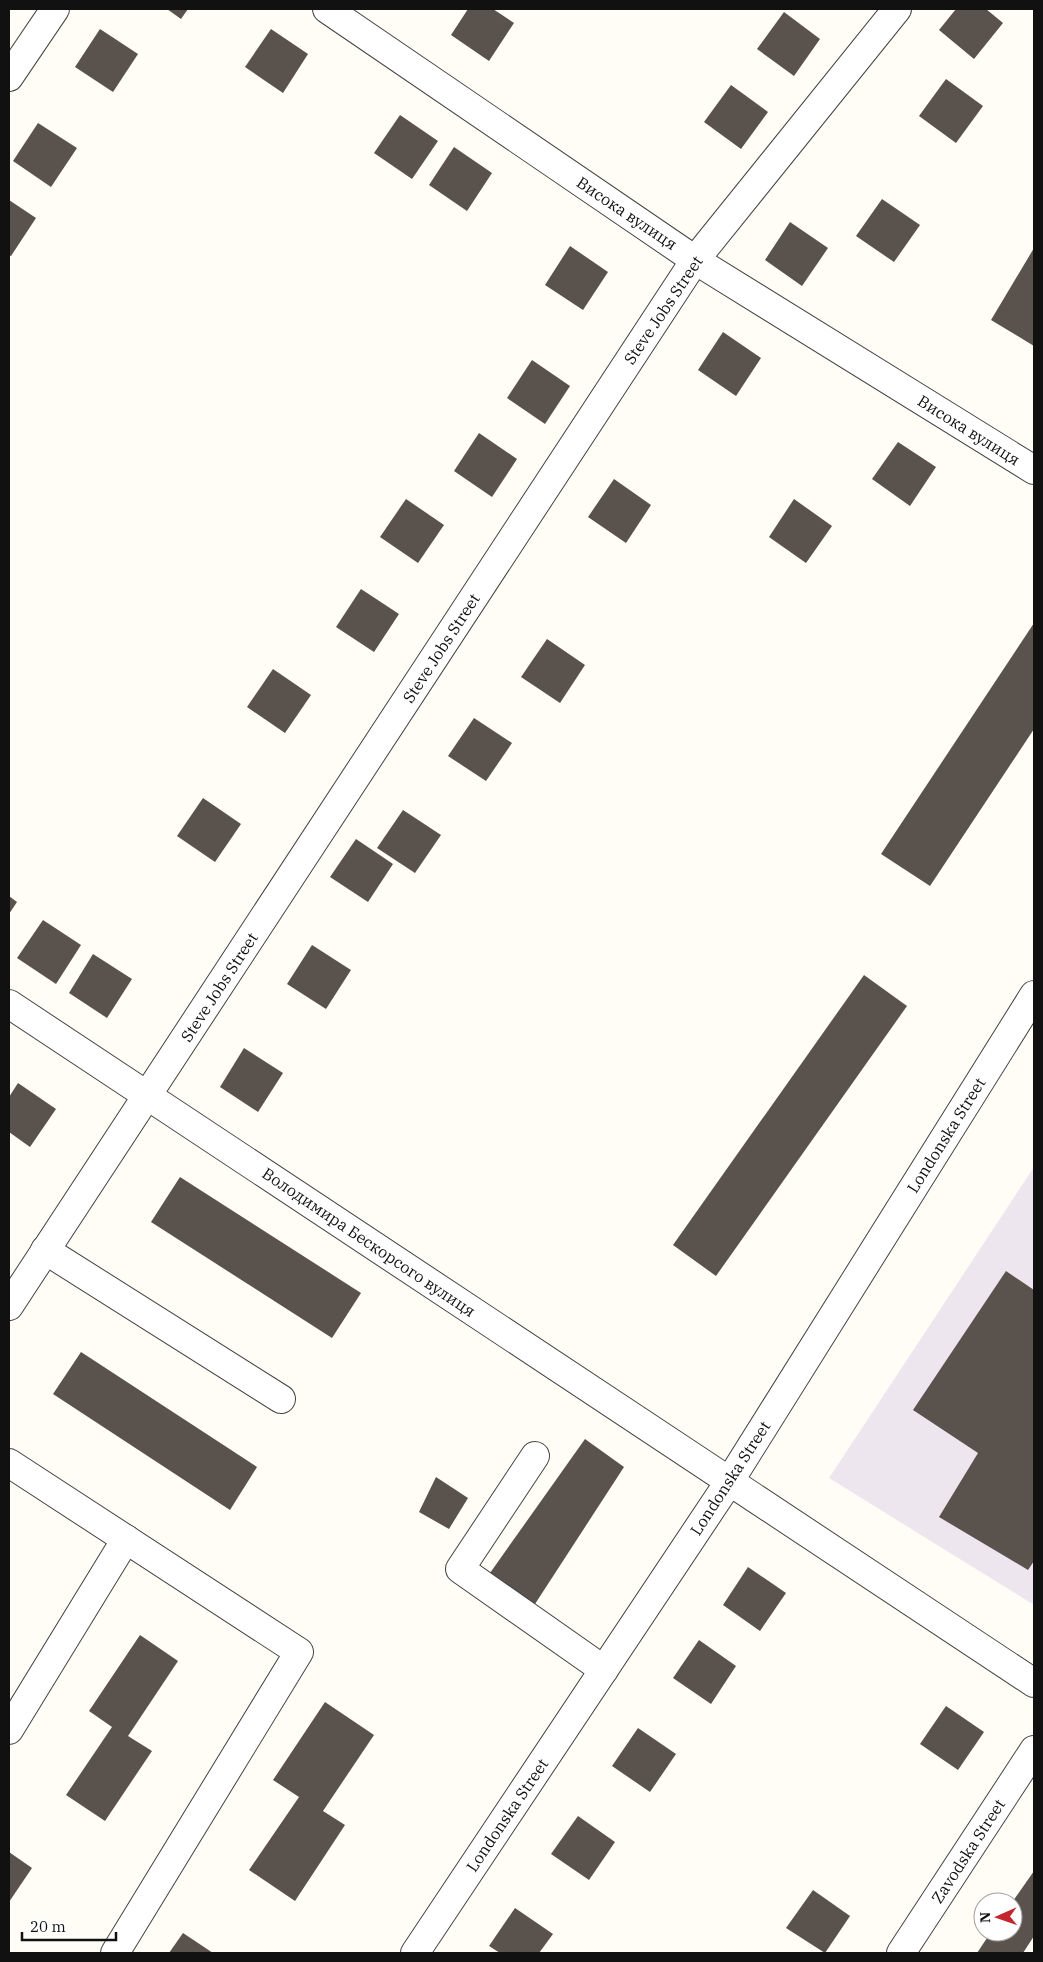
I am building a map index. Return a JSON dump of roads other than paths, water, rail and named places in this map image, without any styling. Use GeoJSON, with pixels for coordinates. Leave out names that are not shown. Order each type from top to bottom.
{"type":"FeatureCollection","features":[{"type":"Feature","properties":{"kind":"street"},"geometry":{"type":"LineString","coordinates":[[9,77],[55,9]]}},
{"type":"Feature","properties":{"kind":"street","name":"Висока вулиця"},"geometry":{"type":"LineString","coordinates":[[327,9],[696,260],[1034,470]]}},
{"type":"Feature","properties":{"kind":"street","name":"Steve Jobs Street"},"geometry":{"type":"LineString","coordinates":[[9,1306],[696,260],[897,9]]}},
{"type":"Feature","properties":{"kind":"street","name":"Londonska Street"},"geometry":{"type":"LineString","coordinates":[[415,1953],[729,1482],[1034,994]]}},
{"type":"Feature","properties":{"kind":"street","name":"Володимира Бескорсого вулиця"},"geometry":{"type":"LineString","coordinates":[[9,1004],[148,1094],[1034,1683]]}},
{"type":"Feature","properties":{"kind":"street"},"geometry":{"type":"LineString","coordinates":[[45,1250],[281,1399]]}},
{"type":"Feature","properties":{"kind":"street"},"geometry":{"type":"LineString","coordinates":[[535,1456],[460,1569],[604,1670]]}},
{"type":"Feature","properties":{"kind":"street"},"geometry":{"type":"LineString","coordinates":[[9,1463],[299,1652],[114,1953]]}},
{"type":"Feature","properties":{"kind":"street"},"geometry":{"type":"LineString","coordinates":[[9,1730],[126,1540]]}},
{"type":"Feature","properties":{"kind":"street","name":"Zavodska Street"},"geometry":{"type":"LineString","coordinates":[[901,1953],[1034,1750]]}}]}
